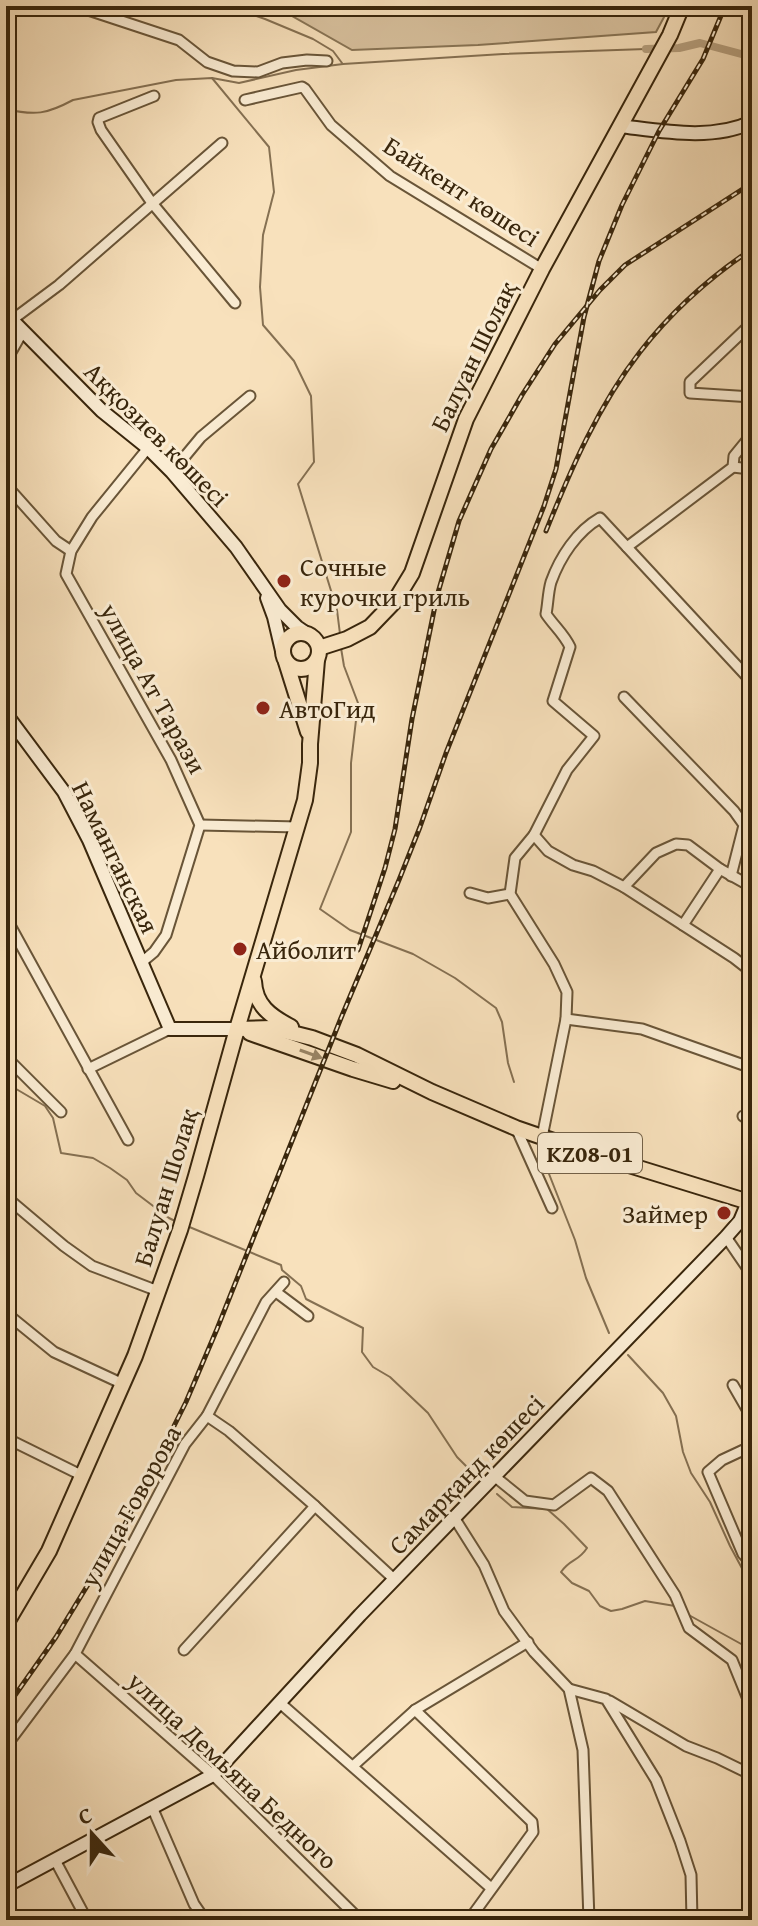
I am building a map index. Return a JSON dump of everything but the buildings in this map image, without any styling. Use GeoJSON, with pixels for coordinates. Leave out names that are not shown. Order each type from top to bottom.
{"type":"FeatureCollection","features":[{"type":"Feature","properties":{"kind":"main road","name":"Балуан Шолақ"},"geometry":{"type":"LineString","coordinates":[[6,1624],[12,1599],[49,1551],[123,1384],[192,1190],[298,827],[309,779],[315,648],[347,639],[370,627],[395,601],[412,573],[466,419],[542,269],[657,60],[682,6]]}},
{"type":"Feature","properties":{"kind":"main road"},"geometry":{"type":"LineString","coordinates":[[300,633],[315,648],[313,664],[302,669],[291,667],[284,657],[286,640],[300,633]]}},
{"type":"Feature","properties":{"kind":"main road","name":"Балуан Шолақ"},"geometry":{"type":"LineString","coordinates":[[284,657],[310,744]]}},
{"type":"Feature","properties":{"kind":"main road","name":"KZ08-01"},"geometry":{"type":"LineString","coordinates":[[253,975],[254,991],[265,1011],[312,1038]]}},
{"type":"Feature","properties":{"kind":"main road","name":"KZ08-01"},"geometry":{"type":"LineString","coordinates":[[237,1029],[272,1028],[312,1038],[357,1055],[516,1128],[750,1203]]}},
{"type":"Feature","properties":{"kind":"main road","name":"KZ08-01"},"geometry":{"type":"LineString","coordinates":[[237,1029],[353,1069],[432,1092]]}},
{"type":"Feature","properties":{"kind":"street"},"geometry":{"type":"LineString","coordinates":[[76,6],[179,40],[207,62],[233,71],[258,72],[282,63],[327,61]]}},
{"type":"Feature","properties":{"kind":"street","name":"Байкент көшесі"},"geometry":{"type":"LineString","coordinates":[[245,100],[302,87],[331,125],[390,176],[542,269]]}},
{"type":"Feature","properties":{"kind":"street"},"geometry":{"type":"LineString","coordinates":[[154,96],[102,116],[98,122],[101,130],[152,203],[235,303]]}},
{"type":"Feature","properties":{"kind":"street"},"geometry":{"type":"LineString","coordinates":[[620,126],[696,133],[729,130],[752,122]]}},
{"type":"Feature","properties":{"kind":"street","name":"Аққозиев көшесі"},"geometry":{"type":"LineString","coordinates":[[222,143],[59,285],[9,317],[102,411],[172,472],[226,535],[280,610],[315,648]]}},
{"type":"Feature","properties":{"kind":"street"},"geometry":{"type":"LineString","coordinates":[[752,323],[690,382],[690,393],[752,397]]}},
{"type":"Feature","properties":{"kind":"street"},"geometry":{"type":"LineString","coordinates":[[6,361],[23,331]]}},
{"type":"Feature","properties":{"kind":"street"},"geometry":{"type":"LineString","coordinates":[[172,472],[201,437],[250,396]]}},
{"type":"Feature","properties":{"kind":"street"},"geometry":{"type":"LineString","coordinates":[[733,467],[734,456],[752,434]]}},
{"type":"Feature","properties":{"kind":"street"},"geometry":{"type":"LineString","coordinates":[[6,485],[56,541],[71,551],[92,517],[148,448]]}},
{"type":"Feature","properties":{"kind":"street"},"geometry":{"type":"LineString","coordinates":[[627,547],[733,467],[752,471]]}},
{"type":"Feature","properties":{"kind":"street"},"geometry":{"type":"LineString","coordinates":[[542,1137],[566,1019],[567,992],[554,964],[510,894],[515,858],[534,835],[567,770],[594,736],[553,701],[570,647],[563,633],[546,614],[550,584],[564,554],[586,525],[600,518],[752,682]]}},
{"type":"Feature","properties":{"kind":"street","name":"улица Ат Тарази"},"geometry":{"type":"LineString","coordinates":[[71,551],[66,574],[171,760],[200,825]]}},
{"type":"Feature","properties":{"kind":"street","name":"Аққозиев көшесі"},"geometry":{"type":"LineString","coordinates":[[263,588],[284,657]]}},
{"type":"Feature","properties":{"kind":"street"},"geometry":{"type":"LineString","coordinates":[[624,697],[744,825],[731,876]]}},
{"type":"Feature","properties":{"kind":"street","name":"Наманганская"},"geometry":{"type":"LineString","coordinates":[[6,714],[64,792],[89,840],[170,1029]]}},
{"type":"Feature","properties":{"kind":"street"},"geometry":{"type":"LineString","coordinates":[[142,962],[166,935],[200,825],[298,827]]}},
{"type":"Feature","properties":{"kind":"street"},"geometry":{"type":"LineString","coordinates":[[534,835],[548,851],[624,887],[752,972]]}},
{"type":"Feature","properties":{"kind":"street"},"geometry":{"type":"LineString","coordinates":[[624,887],[656,853],[676,844],[688,845],[720,869],[752,887]]}},
{"type":"Feature","properties":{"kind":"street"},"geometry":{"type":"LineString","coordinates":[[683,925],[720,869]]}},
{"type":"Feature","properties":{"kind":"street"},"geometry":{"type":"LineString","coordinates":[[470,893],[488,898],[510,894]]}},
{"type":"Feature","properties":{"kind":"street"},"geometry":{"type":"LineString","coordinates":[[6,918],[128,1140]]}},
{"type":"Feature","properties":{"kind":"street"},"geometry":{"type":"LineString","coordinates":[[566,1019],[642,1029],[752,1068]]}},
{"type":"Feature","properties":{"kind":"street"},"geometry":{"type":"LineString","coordinates":[[88,1069],[170,1029],[237,1029]]}},
{"type":"Feature","properties":{"kind":"street"},"geometry":{"type":"LineString","coordinates":[[6,1057],[61,1112]]}},
{"type":"Feature","properties":{"kind":"street"},"geometry":{"type":"LineString","coordinates":[[516,1128],[552,1208]]}},
{"type":"Feature","properties":{"kind":"street"},"geometry":{"type":"LineString","coordinates":[[6,1197],[92,1266],[158,1291]]}},
{"type":"Feature","properties":{"kind":"street","name":"Самарқанд көшесі"},"geometry":{"type":"LineString","coordinates":[[6,1886],[213,1775],[494,1476],[726,1237],[750,1203]]}},
{"type":"Feature","properties":{"kind":"street"},"geometry":{"type":"LineString","coordinates":[[726,1237],[752,1275]]}},
{"type":"Feature","properties":{"kind":"street","name":"улица Говорова"},"geometry":{"type":"LineString","coordinates":[[6,1746],[75,1654],[185,1444],[207,1416],[266,1302],[284,1282]]}},
{"type":"Feature","properties":{"kind":"street"},"geometry":{"type":"LineString","coordinates":[[276,1292],[308,1316]]}},
{"type":"Feature","properties":{"kind":"street"},"geometry":{"type":"LineString","coordinates":[[6,1313],[54,1352],[123,1384]]}},
{"type":"Feature","properties":{"kind":"street"},"geometry":{"type":"LineString","coordinates":[[733,1385],[752,1418]]}},
{"type":"Feature","properties":{"kind":"street"},"geometry":{"type":"LineString","coordinates":[[207,1416],[229,1431],[315,1506],[395,1580]]}},
{"type":"Feature","properties":{"kind":"street"},"geometry":{"type":"LineString","coordinates":[[6,1438],[83,1476]]}},
{"type":"Feature","properties":{"kind":"street"},"geometry":{"type":"LineString","coordinates":[[752,1446],[722,1460],[708,1472],[743,1554],[752,1564]]}},
{"type":"Feature","properties":{"kind":"street"},"geometry":{"type":"LineString","coordinates":[[494,1476],[525,1501],[554,1505],[591,1478],[608,1491],[675,1595],[689,1628],[732,1660],[752,1709]]}},
{"type":"Feature","properties":{"kind":"street"},"geometry":{"type":"LineString","coordinates":[[184,1650],[315,1506]]}},
{"type":"Feature","properties":{"kind":"street"},"geometry":{"type":"LineString","coordinates":[[455,1519],[484,1565],[504,1611],[534,1652],[569,1689],[583,1750],[589,1920]]}},
{"type":"Feature","properties":{"kind":"street"},"geometry":{"type":"LineString","coordinates":[[353,1766],[415,1710],[528,1642]]}},
{"type":"Feature","properties":{"kind":"street","name":"улица Демьяна Бедного"},"geometry":{"type":"LineString","coordinates":[[75,1654],[213,1775],[360,1920]]}},
{"type":"Feature","properties":{"kind":"street"},"geometry":{"type":"LineString","coordinates":[[569,1689],[606,1699],[686,1746],[752,1775]]}},
{"type":"Feature","properties":{"kind":"street"},"geometry":{"type":"LineString","coordinates":[[606,1699],[656,1780],[680,1841],[691,1875],[692,1920]]}},
{"type":"Feature","properties":{"kind":"street"},"geometry":{"type":"LineString","coordinates":[[280,1703],[491,1888]]}},
{"type":"Feature","properties":{"kind":"street"},"geometry":{"type":"LineString","coordinates":[[415,1710],[532,1822],[533,1832],[469,1920]]}},
{"type":"Feature","properties":{"kind":"street"},"geometry":{"type":"LineString","coordinates":[[152,1807],[194,1904],[205,1920]]}},
{"type":"Feature","properties":{"kind":"street"},"geometry":{"type":"LineString","coordinates":[[55,1860],[87,1920]]}},
{"type":"Feature","properties":{"kind":"shaded area"},"geometry":{"type":"Polygon","coordinates":[[[268,6],[670,6],[656,32],[478,45],[352,50],[283,11],[268,6]]]}},
{"type":"Feature","properties":{"kind":"waterway"},"geometry":{"type":"LineString","coordinates":[[227,6],[313,39],[333,51],[342,63]]}},
{"type":"Feature","properties":{"kind":"waterway"},"geometry":{"type":"LineString","coordinates":[[646,49],[679,48],[700,43],[745,55],[752,54]]}},
{"type":"Feature","properties":{"kind":"waterway"},"geometry":{"type":"LineString","coordinates":[[6,109],[41,112],[73,100],[176,80],[212,78],[239,83],[296,70],[343,64],[646,49]]}},
{"type":"Feature","properties":{"kind":"waterway"},"geometry":{"type":"LineString","coordinates":[[212,78],[269,147],[274,192],[263,235],[260,287],[263,325],[294,361],[311,396],[314,462],[298,484],[337,610],[340,634]]}},
{"type":"Feature","properties":{"kind":"waterway"},"geometry":{"type":"LineString","coordinates":[[341,648],[344,666],[358,703],[351,763],[351,832],[320,909],[350,930],[413,954],[455,978],[496,1008],[502,1022],[514,1082]]}},
{"type":"Feature","properties":{"kind":"waterway"},"geometry":{"type":"LineString","coordinates":[[6,1083],[45,1106],[53,1118],[61,1153],[93,1158],[110,1168],[127,1180],[136,1193],[177,1222]]}},
{"type":"Feature","properties":{"kind":"waterway"},"geometry":{"type":"LineString","coordinates":[[540,1151],[609,1333]]}},
{"type":"Feature","properties":{"kind":"waterway"},"geometry":{"type":"LineString","coordinates":[[187,1226],[281,1265],[282,1270],[301,1286],[306,1299],[363,1328],[362,1352],[373,1367],[390,1377],[428,1413],[457,1457],[474,1474]]}},
{"type":"Feature","properties":{"kind":"waterway"},"geometry":{"type":"LineString","coordinates":[[628,1355],[663,1393],[676,1416],[691,1473],[710,1502],[752,1587]]}},
{"type":"Feature","properties":{"kind":"waterway"},"geometry":{"type":"LineString","coordinates":[[497,1494],[512,1507],[547,1509],[587,1548],[561,1572],[572,1583],[589,1591],[600,1606],[611,1611],[645,1601],[675,1606]]}},
{"type":"Feature","properties":{"kind":"waterway"},"geometry":{"type":"LineString","coordinates":[[687,1614],[752,1650]]}},
{"type":"Feature","properties":{"kind":"railway"},"geometry":{"type":"LineString","coordinates":[[6,1708],[56,1637],[125,1524],[186,1402],[217,1329],[399,880],[544,506],[556,469],[584,317],[599,261],[622,205],[659,131],[703,59],[725,6]]}},
{"type":"Feature","properties":{"kind":"railway"},"geometry":{"type":"LineString","coordinates":[[358,950],[395,829],[412,719],[437,596],[459,521],[491,449],[555,344],[600,290],[625,265],[752,183]]}},
{"type":"Feature","properties":{"kind":"railway"},"geometry":{"type":"LineString","coordinates":[[546,531],[598,416],[640,352],[692,296],[752,249]]}},
{"type":"Feature","properties":{"kind":"place","name":"Сочные курочки гриль"},"geometry":{"type":"Point","coordinates":[284,581]}},
{"type":"Feature","properties":{"kind":"place","name":"АвтоГид"},"geometry":{"type":"Point","coordinates":[263,708]}},
{"type":"Feature","properties":{"kind":"place","name":"Айболит"},"geometry":{"type":"Point","coordinates":[240,949]}},
{"type":"Feature","properties":{"kind":"place","name":"Займер"},"geometry":{"type":"Point","coordinates":[724,1213]}}]}
